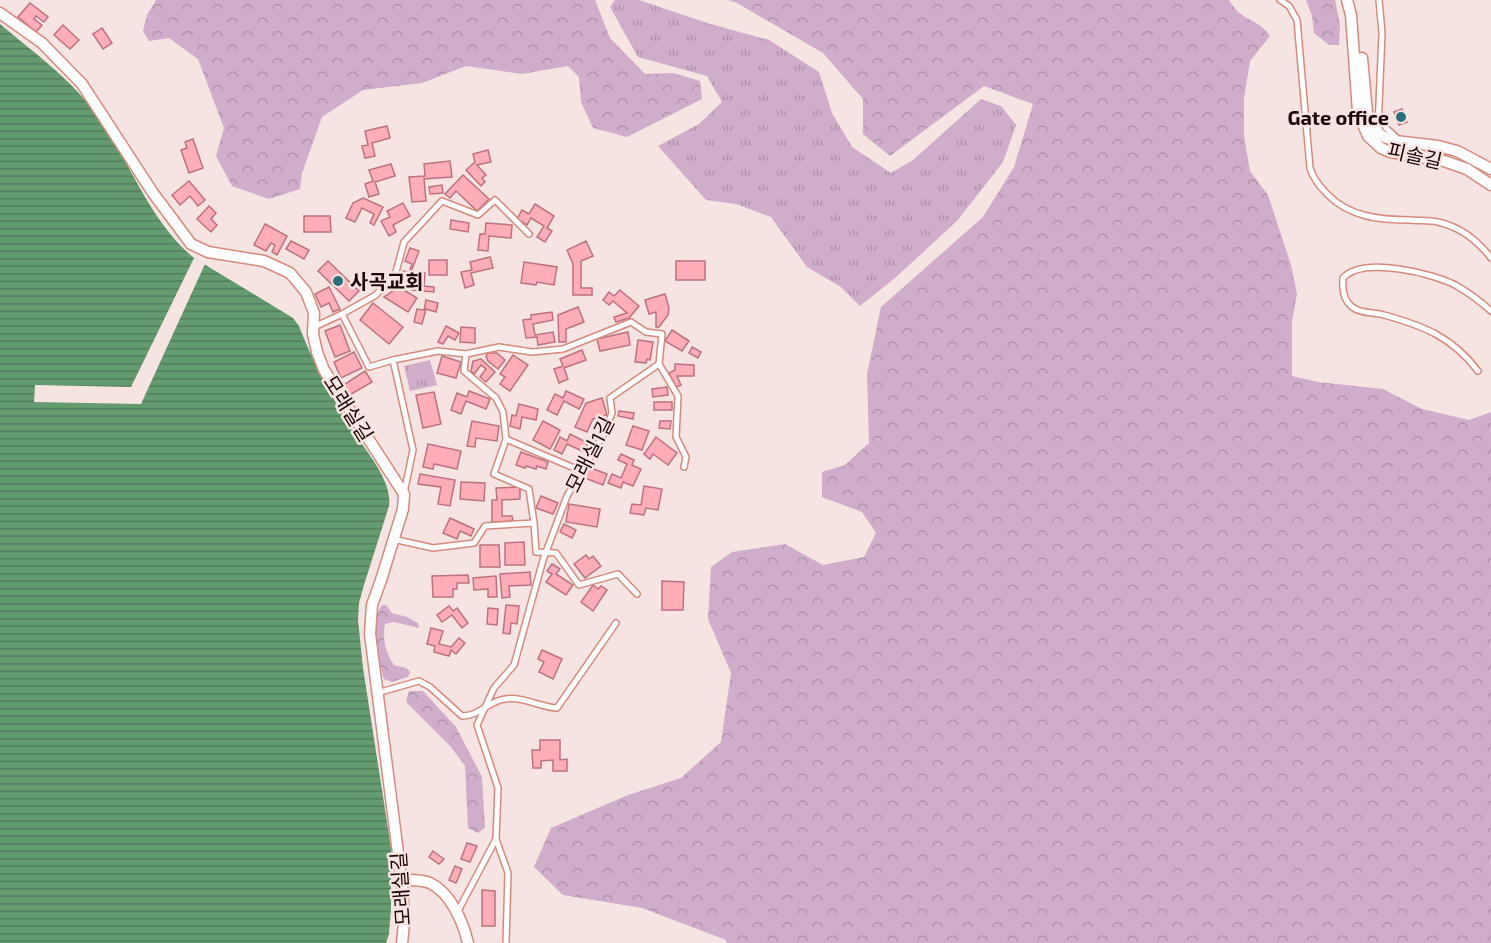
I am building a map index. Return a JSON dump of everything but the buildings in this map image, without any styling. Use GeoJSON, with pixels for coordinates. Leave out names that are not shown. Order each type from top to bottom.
{"type":"FeatureCollection","features":[{"type":"Feature","properties":{"kind":"street","name":"피솔길"},"geometry":{"type":"LineString","coordinates":[[1347,0],[1351,15],[1358,112],[1364,130],[1376,144],[1390,152],[1444,161],[1467,169],[1491,185]]}},
{"type":"Feature","properties":{"kind":"street","name":"피솔길"},"geometry":{"type":"LineString","coordinates":[[1354,0],[1359,26],[1366,109],[1377,131],[1388,138],[1402,142],[1438,146],[1457,151],[1491,169]]}},
{"type":"Feature","properties":{"kind":"street","name":"모래실길"},"geometry":{"type":"LineString","coordinates":[[0,13],[42,43],[82,84],[153,194],[191,244],[208,252],[264,261],[290,273],[306,292],[314,314],[317,352],[324,370],[404,494],[402,509],[372,605],[370,634],[402,880],[404,923],[402,943]]}},
{"type":"Feature","properties":{"kind":"street"},"geometry":{"type":"LineString","coordinates":[[402,880],[421,880],[432,884],[446,896],[457,913],[468,943]]}},
{"type":"Feature","properties":{"kind":"lane"},"geometry":{"type":"LineString","coordinates":[[1280,0],[1289,6],[1297,20],[1310,168],[1316,182],[1334,201],[1348,210],[1366,216],[1393,220],[1435,221],[1447,224],[1475,240],[1491,258]]}},
{"type":"Feature","properties":{"kind":"lane"},"geometry":{"type":"LineString","coordinates":[[1376,144],[1382,33],[1379,0]]}},
{"type":"Feature","properties":{"kind":"lane"},"geometry":{"type":"LineString","coordinates":[[1366,109],[1372,116],[1379,115]]}},
{"type":"Feature","properties":{"kind":"lane"},"geometry":{"type":"LineString","coordinates":[[1379,115],[1388,131],[1402,142]]}},
{"type":"Feature","properties":{"kind":"lane"},"geometry":{"type":"LineString","coordinates":[[314,327],[376,295],[396,272],[404,242],[442,201],[478,215],[495,200],[529,234]]}},
{"type":"Feature","properties":{"kind":"lane"},"geometry":{"type":"LineString","coordinates":[[1478,371],[1465,355],[1433,331],[1410,322],[1359,311],[1351,306],[1345,298],[1343,278],[1355,269],[1365,268],[1384,268],[1428,274],[1456,286],[1491,311]]}},
{"type":"Feature","properties":{"kind":"lane"},"geometry":{"type":"LineString","coordinates":[[342,314],[369,367],[438,351],[466,354],[499,347],[532,352],[563,349],[631,322],[646,332],[662,334],[658,364],[678,396],[676,437],[686,457],[684,467]]}},
{"type":"Feature","properties":{"kind":"lane"},"geometry":{"type":"LineString","coordinates":[[466,354],[464,371],[496,398],[502,412],[506,439],[494,474],[529,489],[536,552],[556,553],[579,585],[618,574],[637,594]]}},
{"type":"Feature","properties":{"kind":"lane"},"geometry":{"type":"LineString","coordinates":[[393,360],[413,450],[404,494]]}},
{"type":"Feature","properties":{"kind":"lane","name":"모래실1길"},"geometry":{"type":"LineString","coordinates":[[457,913],[496,839],[498,788],[477,725],[495,688],[514,665],[546,553],[567,496],[605,432],[612,413],[610,398],[658,364]]}},
{"type":"Feature","properties":{"kind":"lane"},"geometry":{"type":"LineString","coordinates":[[506,439],[581,471]]}},
{"type":"Feature","properties":{"kind":"lane"},"geometry":{"type":"LineString","coordinates":[[393,539],[433,548],[474,543],[485,526],[534,523]]}},
{"type":"Feature","properties":{"kind":"lane"},"geometry":{"type":"LineString","coordinates":[[377,693],[419,681],[430,687],[462,716],[473,716],[486,706],[506,698],[527,701],[545,708],[556,708],[616,623]]}},
{"type":"Feature","properties":{"kind":"lane"},"geometry":{"type":"LineString","coordinates":[[496,839],[508,873],[506,943]]}},
{"type":"Feature","properties":{"kind":"green space"},"geometry":{"type":"Polygon","coordinates":[[[156,0],[595,0],[610,38],[645,74],[673,73],[700,81],[702,99],[627,137],[593,128],[581,102],[579,77],[568,66],[522,74],[466,66],[422,83],[363,90],[322,117],[302,173],[300,189],[269,199],[232,186],[216,156],[224,128],[198,59],[169,38],[149,41],[143,31],[147,15],[156,0]]]}},
{"type":"Feature","properties":{"kind":"green space"},"geometry":{"type":"Polygon","coordinates":[[[615,0],[639,0],[707,23],[769,40],[819,72],[832,113],[852,147],[891,173],[913,160],[981,99],[1001,106],[1016,125],[1003,162],[957,221],[895,278],[860,306],[841,287],[807,267],[771,217],[736,204],[706,200],[658,146],[699,124],[722,102],[707,76],[638,57],[610,7],[615,0]]]}},
{"type":"Feature","properties":{"kind":"green space"},"geometry":{"type":"Polygon","coordinates":[[[728,0],[1229,0],[1239,12],[1260,25],[1270,36],[1250,61],[1244,98],[1244,136],[1250,171],[1268,195],[1291,265],[1297,294],[1292,321],[1292,376],[1318,382],[1383,389],[1422,409],[1469,420],[1491,412],[1491,943],[727,943],[726,940],[642,908],[563,895],[534,867],[551,828],[628,795],[681,778],[721,742],[731,673],[708,619],[711,567],[732,552],[785,544],[823,565],[864,557],[876,533],[862,512],[822,497],[822,472],[845,465],[869,443],[867,374],[881,307],[983,217],[1014,167],[1033,104],[984,86],[890,156],[863,134],[863,99],[823,53],[728,0]]]}},
{"type":"Feature","properties":{"kind":"green space"},"geometry":{"type":"Polygon","coordinates":[[[1306,0],[1335,0],[1340,25],[1339,45],[1329,45],[1314,33],[1312,16],[1306,0]]]}},
{"type":"Feature","properties":{"kind":"green space"},"geometry":{"type":"Polygon","coordinates":[[[430,360],[437,385],[410,391],[404,366],[430,360]]]}},
{"type":"Feature","properties":{"kind":"green space"},"geometry":{"type":"Polygon","coordinates":[[[382,605],[386,605],[392,613],[418,623],[419,628],[394,622],[385,624],[384,640],[391,661],[394,665],[406,668],[410,672],[408,677],[392,682],[384,679],[375,642],[375,623],[382,605]]]}},
{"type":"Feature","properties":{"kind":"green space"},"geometry":{"type":"Polygon","coordinates":[[[409,691],[423,691],[456,727],[482,777],[485,828],[478,833],[468,828],[465,766],[451,747],[406,702],[409,691]]]}},
{"type":"Feature","properties":{"kind":"shaded area"},"geometry":{"type":"Polygon","coordinates":[[[0,24],[51,66],[87,102],[109,133],[152,209],[178,243],[194,258],[293,318],[335,401],[382,474],[389,496],[389,506],[359,603],[358,620],[363,668],[391,848],[391,908],[386,943],[0,943],[0,24]]]}},
{"type":"Feature","properties":{"kind":"pier"},"geometry":{"type":"Polygon","coordinates":[[[194,258],[205,264],[141,404],[34,402],[35,385],[131,387],[194,258]]]}},
{"type":"Feature","properties":{"kind":"place","name":"Gate office"},"geometry":{"type":"Point","coordinates":[1401,117]}},
{"type":"Feature","properties":{"kind":"place","name":"사곡교회"},"geometry":{"type":"Point","coordinates":[338,281]}}]}
